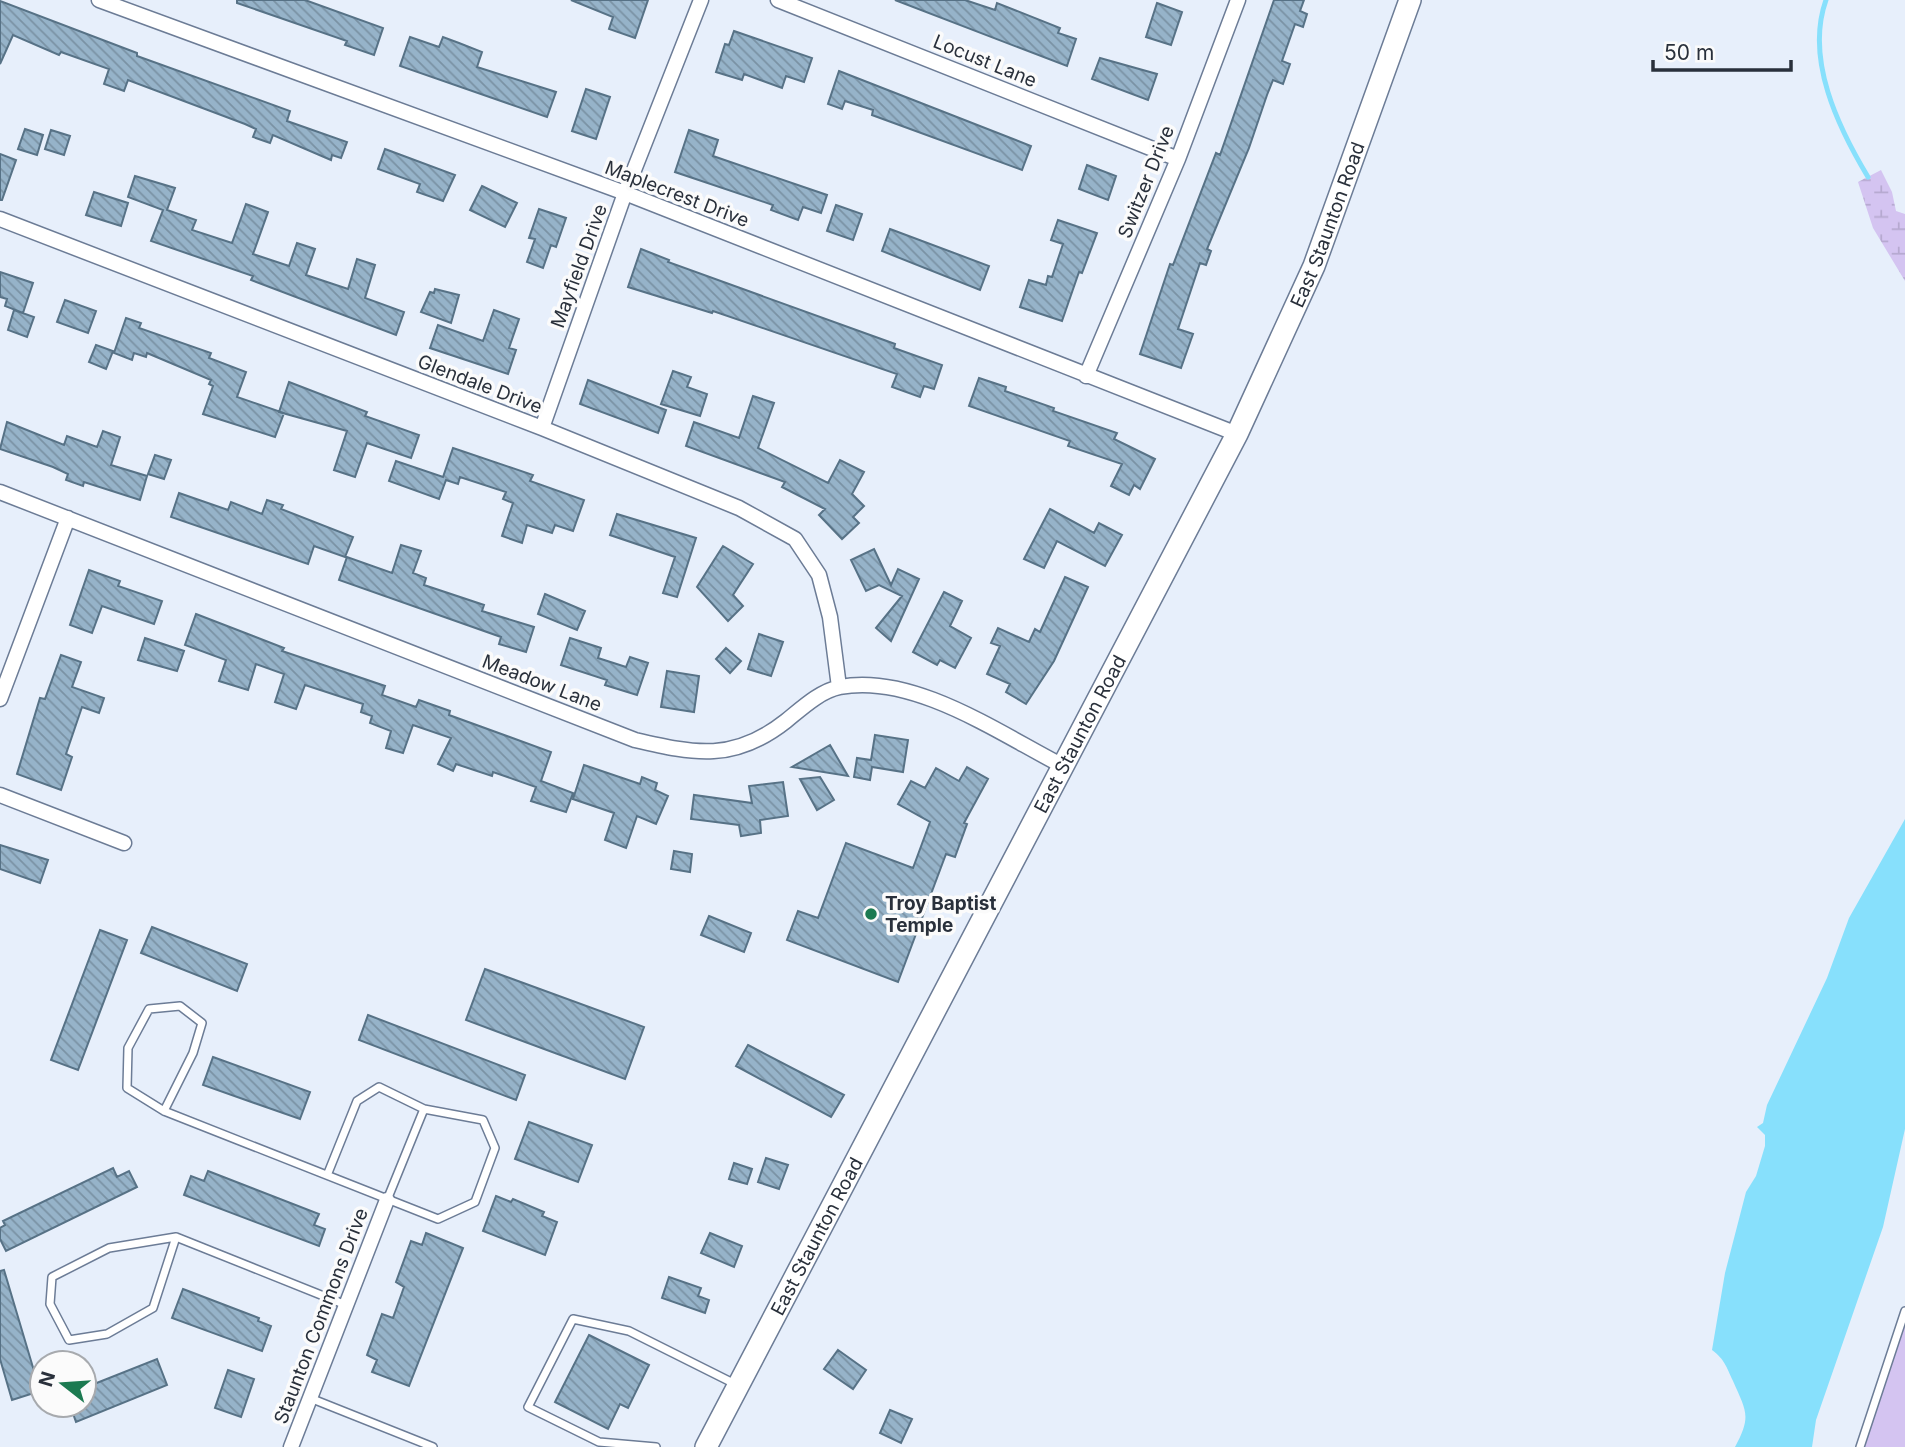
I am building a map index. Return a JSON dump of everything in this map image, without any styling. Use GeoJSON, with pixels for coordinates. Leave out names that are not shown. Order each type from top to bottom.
{"type":"FeatureCollection","features":[{"type":"Feature","properties":{"kind":"main road","name":"East Staunton Road"},"geometry":{"type":"LineString","coordinates":[[706,1447],[1237,434],[1314,266],[1410,0]]}},
{"type":"Feature","properties":{"kind":"street","name":"Maplecrest Drive"},"geometry":{"type":"LineString","coordinates":[[99,0],[625,193],[1237,434]]}},
{"type":"Feature","properties":{"kind":"street","name":"Mayfield Drive"},"geometry":{"type":"LineString","coordinates":[[541,428],[625,193],[701,0]]}},
{"type":"Feature","properties":{"kind":"street","name":"Locust Lane"},"geometry":{"type":"LineString","coordinates":[[779,0],[1178,159]]}},
{"type":"Feature","properties":{"kind":"street","name":"Switzer Drive"},"geometry":{"type":"LineString","coordinates":[[1086,376],[1178,159],[1238,0]]}},
{"type":"Feature","properties":{"kind":"street","name":"Glendale Drive"},"geometry":{"type":"LineString","coordinates":[[0,219],[541,428],[739,508],[795,539],[819,575],[830,617],[839,687]]}},
{"type":"Feature","properties":{"kind":"street","name":"Meadow Lane"},"geometry":{"type":"LineString","coordinates":[[0,492],[635,740],[689,753],[726,752],[777,728],[811,701],[839,687],[885,686],[940,703],[1063,766]]}},
{"type":"Feature","properties":{"kind":"street"},"geometry":{"type":"LineString","coordinates":[[0,699],[68,518]]}},
{"type":"Feature","properties":{"kind":"street"},"geometry":{"type":"LineString","coordinates":[[0,795],[124,843]]}},
{"type":"Feature","properties":{"kind":"street","name":"Staunton Commons Drive"},"geometry":{"type":"LineString","coordinates":[[291,1447],[387,1200]]}},
{"type":"Feature","properties":{"kind":"lane"},"geometry":{"type":"LineString","coordinates":[[164,1111],[193,1053],[202,1023],[180,1006],[149,1009],[128,1048],[127,1088],[164,1111],[328,1173],[387,1200],[438,1219],[475,1202],[495,1149],[483,1120],[424,1109],[379,1087],[357,1101],[328,1173]]}},
{"type":"Feature","properties":{"kind":"lane"},"geometry":{"type":"LineString","coordinates":[[387,1200],[424,1109]]}},
{"type":"Feature","properties":{"kind":"lane"},"geometry":{"type":"LineString","coordinates":[[176,1237],[153,1308],[107,1334],[69,1340],[50,1304],[52,1277],[109,1248],[176,1237],[346,1305]]}},
{"type":"Feature","properties":{"kind":"lane"},"geometry":{"type":"LineString","coordinates":[[1860,1447],[1905,1311]]}},
{"type":"Feature","properties":{"kind":"lane"},"geometry":{"type":"LineString","coordinates":[[656,1447],[599,1442],[528,1407],[573,1319],[629,1331],[738,1386]]}},
{"type":"Feature","properties":{"kind":"lane"},"geometry":{"type":"LineString","coordinates":[[310,1398],[433,1447]]}},
{"type":"Feature","properties":{"kind":"green space"},"geometry":{"type":"Polygon","coordinates":[[[1881,170],[1892,192],[1896,211],[1905,214],[1905,281],[1873,228],[1858,182],[1881,170]]]}},
{"type":"Feature","properties":{"kind":"green space"},"geometry":{"type":"Polygon","coordinates":[[[1905,1311],[1905,1447],[1860,1447],[1905,1311]]]}},
{"type":"Feature","properties":{"kind":"water"},"geometry":{"type":"Polygon","coordinates":[[[1905,819],[1905,1129],[1883,1227],[1816,1420],[1812,1447],[1735,1447],[1744,1428],[1744,1407],[1725,1364],[1712,1350],[1725,1273],[1746,1192],[1756,1176],[1765,1146],[1765,1135],[1757,1127],[1763,1123],[1767,1105],[1827,978],[1849,918],[1905,819]]]}},
{"type":"Feature","properties":{"kind":"building"},"geometry":{"type":"Polygon","coordinates":[[[237,0],[305,0],[383,28],[374,55],[345,45],[347,41],[237,3],[237,0]]]}},
{"type":"Feature","properties":{"kind":"building"},"geometry":{"type":"Polygon","coordinates":[[[571,0],[648,0],[635,38],[609,29],[613,17],[571,0]]]}},
{"type":"Feature","properties":{"kind":"building"},"geometry":{"type":"Polygon","coordinates":[[[895,0],[965,0],[995,10],[997,3],[1060,28],[1058,33],[1076,39],[1067,66],[895,0]]]}},
{"type":"Feature","properties":{"kind":"building"},"geometry":{"type":"Polygon","coordinates":[[[1274,0],[1304,0],[1300,11],[1307,14],[1303,27],[1295,24],[1282,61],[1290,64],[1283,84],[1273,80],[1249,148],[1207,249],[1211,251],[1206,265],[1200,263],[1178,329],[1193,334],[1181,368],[1140,354],[1170,264],[1173,265],[1216,153],[1220,155],[1274,0]]]}},
{"type":"Feature","properties":{"kind":"building"},"geometry":{"type":"Polygon","coordinates":[[[0,1],[137,53],[137,56],[290,111],[287,121],[347,142],[341,158],[332,155],[331,160],[273,135],[270,143],[253,137],[256,129],[128,80],[124,91],[104,84],[109,69],[61,52],[59,55],[13,35],[0,64],[0,1]]]}},
{"type":"Feature","properties":{"kind":"building"},"geometry":{"type":"Polygon","coordinates":[[[1157,3],[1182,12],[1171,45],[1146,37],[1157,3]]]}},
{"type":"Feature","properties":{"kind":"building"},"geometry":{"type":"Polygon","coordinates":[[[734,31],[812,58],[804,82],[786,76],[782,88],[744,74],[742,80],[716,72],[725,44],[729,45],[734,31]]]}},
{"type":"Feature","properties":{"kind":"building"},"geometry":{"type":"Polygon","coordinates":[[[410,37],[439,47],[443,37],[459,43],[482,52],[477,67],[556,92],[547,117],[400,66],[410,37]]]}},
{"type":"Feature","properties":{"kind":"building"},"geometry":{"type":"Polygon","coordinates":[[[1100,58],[1157,74],[1148,100],[1092,79],[1100,58]]]}},
{"type":"Feature","properties":{"kind":"building"},"geometry":{"type":"Polygon","coordinates":[[[839,71],[1031,146],[1022,170],[872,115],[873,110],[845,101],[842,109],[828,104],[839,71]]]}},
{"type":"Feature","properties":{"kind":"building"},"geometry":{"type":"Polygon","coordinates":[[[586,89],[610,97],[596,139],[572,131],[586,89]]]}},
{"type":"Feature","properties":{"kind":"building"},"geometry":{"type":"Polygon","coordinates":[[[25,129],[43,135],[37,155],[18,149],[25,129]]]}},
{"type":"Feature","properties":{"kind":"building"},"geometry":{"type":"Polygon","coordinates":[[[51,130],[70,136],[64,155],[45,149],[51,130]]]}},
{"type":"Feature","properties":{"kind":"building"},"geometry":{"type":"Polygon","coordinates":[[[689,130],[718,140],[713,156],[827,195],[821,213],[803,207],[798,220],[771,210],[773,205],[675,172],[689,130]]]}},
{"type":"Feature","properties":{"kind":"building"},"geometry":{"type":"Polygon","coordinates":[[[385,149],[455,175],[443,201],[417,192],[420,184],[378,169],[385,149]]]}},
{"type":"Feature","properties":{"kind":"building"},"geometry":{"type":"Polygon","coordinates":[[[0,154],[16,160],[2,200],[0,200],[0,154]]]}},
{"type":"Feature","properties":{"kind":"building"},"geometry":{"type":"Polygon","coordinates":[[[1087,165],[1116,176],[1108,200],[1079,189],[1087,165]]]}},
{"type":"Feature","properties":{"kind":"building"},"geometry":{"type":"Polygon","coordinates":[[[135,176],[175,188],[167,210],[196,220],[192,230],[232,243],[246,204],[268,212],[253,254],[289,266],[297,243],[315,249],[306,275],[348,289],[357,259],[375,265],[365,298],[404,312],[396,335],[251,280],[253,276],[151,241],[163,210],[128,197],[135,176]]]}},
{"type":"Feature","properties":{"kind":"building"},"geometry":{"type":"Polygon","coordinates":[[[482,186],[517,203],[505,227],[470,210],[482,186]]]}},
{"type":"Feature","properties":{"kind":"building"},"geometry":{"type":"Polygon","coordinates":[[[94,192],[128,203],[121,226],[86,215],[94,192]]]}},
{"type":"Feature","properties":{"kind":"building"},"geometry":{"type":"Polygon","coordinates":[[[836,205],[862,214],[853,240],[827,231],[836,205]]]}},
{"type":"Feature","properties":{"kind":"building"},"geometry":{"type":"Polygon","coordinates":[[[539,209],[566,218],[556,247],[551,245],[543,268],[527,262],[535,239],[529,238],[539,209]]]}},
{"type":"Feature","properties":{"kind":"building"},"geometry":{"type":"Polygon","coordinates":[[[1058,220],[1097,233],[1082,273],[1079,272],[1062,321],[1020,307],[1029,280],[1046,285],[1048,276],[1052,277],[1063,244],[1051,240],[1058,220]]]}},
{"type":"Feature","properties":{"kind":"building"},"geometry":{"type":"Polygon","coordinates":[[[890,229],[989,266],[980,290],[882,251],[890,229]]]}},
{"type":"Feature","properties":{"kind":"building"},"geometry":{"type":"Polygon","coordinates":[[[641,249],[669,260],[668,262],[895,344],[894,348],[942,365],[934,389],[924,386],[920,397],[892,387],[897,374],[713,311],[712,313],[628,287],[641,249]]]}},
{"type":"Feature","properties":{"kind":"building"},"geometry":{"type":"Polygon","coordinates":[[[0,272],[33,283],[23,313],[5,306],[7,299],[0,297],[0,272]]]}},
{"type":"Feature","properties":{"kind":"building"},"geometry":{"type":"Polygon","coordinates":[[[435,289],[459,295],[451,323],[421,312],[430,292],[434,293],[435,289]]]}},
{"type":"Feature","properties":{"kind":"building"},"geometry":{"type":"Polygon","coordinates":[[[65,300],[96,311],[88,333],[57,322],[65,300]]]}},
{"type":"Feature","properties":{"kind":"building"},"geometry":{"type":"Polygon","coordinates":[[[14,310],[34,317],[27,337],[8,330],[14,310]]]}},
{"type":"Feature","properties":{"kind":"building"},"geometry":{"type":"Polygon","coordinates":[[[494,310],[519,319],[509,348],[516,350],[508,374],[430,348],[438,325],[483,341],[494,310]]]}},
{"type":"Feature","properties":{"kind":"building"},"geometry":{"type":"Polygon","coordinates":[[[126,318],[141,323],[139,328],[211,353],[209,358],[246,372],[237,397],[284,413],[275,437],[203,414],[213,386],[209,384],[211,380],[147,353],[146,357],[134,353],[132,360],[114,353],[126,318]]]}},
{"type":"Feature","properties":{"kind":"building"},"geometry":{"type":"Polygon","coordinates":[[[96,345],[113,351],[106,369],[89,362],[96,345]]]}},
{"type":"Feature","properties":{"kind":"building"},"geometry":{"type":"Polygon","coordinates":[[[673,371],[691,377],[687,387],[707,394],[700,416],[661,404],[673,371]]]}},
{"type":"Feature","properties":{"kind":"building"},"geometry":{"type":"Polygon","coordinates":[[[979,378],[1006,387],[1005,391],[1054,408],[1053,411],[1117,433],[1114,439],[1155,459],[1140,489],[1134,485],[1129,495],[1111,486],[1122,464],[1068,446],[1070,441],[969,406],[979,378]]]}},
{"type":"Feature","properties":{"kind":"building"},"geometry":{"type":"Polygon","coordinates":[[[588,380],[666,410],[658,433],[580,404],[588,380]]]}},
{"type":"Feature","properties":{"kind":"building"},"geometry":{"type":"Polygon","coordinates":[[[289,382],[367,412],[365,416],[419,435],[411,458],[367,443],[355,477],[334,470],[347,431],[279,412],[289,382]]]}},
{"type":"Feature","properties":{"kind":"building"},"geometry":{"type":"Polygon","coordinates":[[[753,396],[774,403],[758,448],[828,483],[840,460],[864,472],[852,494],[864,506],[853,517],[859,523],[842,539],[819,515],[825,509],[782,487],[785,482],[686,446],[694,422],[739,438],[753,396]]]}},
{"type":"Feature","properties":{"kind":"building"},"geometry":{"type":"Polygon","coordinates":[[[7,422],[64,445],[67,436],[97,447],[103,431],[120,437],[111,465],[147,476],[140,500],[84,482],[83,486],[66,480],[68,474],[0,449],[7,422]]]}},
{"type":"Feature","properties":{"kind":"building"},"geometry":{"type":"Polygon","coordinates":[[[453,448],[533,475],[530,481],[584,500],[573,531],[555,525],[552,533],[527,525],[522,543],[502,536],[513,503],[503,499],[506,492],[460,477],[458,484],[446,480],[439,499],[389,481],[396,461],[443,477],[453,448]]]}},
{"type":"Feature","properties":{"kind":"building"},"geometry":{"type":"Polygon","coordinates":[[[155,455],[171,460],[164,479],[148,474],[155,455]]]}},
{"type":"Feature","properties":{"kind":"building"},"geometry":{"type":"Polygon","coordinates":[[[179,493],[228,510],[231,502],[262,514],[267,500],[283,505],[281,509],[353,537],[345,557],[314,546],[308,564],[171,517],[179,493]]]}},
{"type":"Feature","properties":{"kind":"building"},"geometry":{"type":"Polygon","coordinates":[[[1050,509],[1094,533],[1099,523],[1122,535],[1105,566],[1057,541],[1044,568],[1024,559],[1050,509]]]}},
{"type":"Feature","properties":{"kind":"building"},"geometry":{"type":"Polygon","coordinates":[[[617,514],[696,538],[677,597],[663,593],[675,557],[610,535],[617,514]]]}},
{"type":"Feature","properties":{"kind":"building"},"geometry":{"type":"Polygon","coordinates":[[[401,545],[421,551],[413,573],[426,578],[424,585],[484,605],[482,611],[534,627],[526,652],[499,644],[501,637],[339,580],[347,557],[392,573],[401,545]]]}},
{"type":"Feature","properties":{"kind":"building"},"geometry":{"type":"Polygon","coordinates":[[[723,546],[753,564],[733,595],[743,606],[728,621],[697,587],[723,546]]]}},
{"type":"Feature","properties":{"kind":"building"},"geometry":{"type":"Polygon","coordinates":[[[874,549],[891,585],[898,569],[919,579],[891,641],[876,628],[902,596],[879,585],[866,591],[851,560],[874,549]]]}},
{"type":"Feature","properties":{"kind":"building"},"geometry":{"type":"Polygon","coordinates":[[[89,570],[120,581],[118,586],[162,601],[154,624],[102,606],[92,633],[70,625],[89,570]]]}},
{"type":"Feature","properties":{"kind":"building"},"geometry":{"type":"Polygon","coordinates":[[[1065,577],[1088,587],[1054,661],[1026,704],[1006,692],[1010,684],[987,674],[1000,646],[991,643],[998,628],[1029,642],[1035,629],[1040,632],[1065,577]]]}},
{"type":"Feature","properties":{"kind":"building"},"geometry":{"type":"Polygon","coordinates":[[[944,592],[962,601],[950,626],[971,638],[955,668],[940,660],[937,665],[913,652],[944,592]]]}},
{"type":"Feature","properties":{"kind":"building"},"geometry":{"type":"Polygon","coordinates":[[[545,594],[585,611],[577,630],[538,614],[545,594]]]}},
{"type":"Feature","properties":{"kind":"building"},"geometry":{"type":"Polygon","coordinates":[[[196,614],[284,648],[282,651],[385,686],[382,695],[416,707],[419,700],[450,711],[449,715],[551,752],[541,781],[573,793],[566,812],[531,801],[536,787],[493,772],[492,776],[456,764],[453,771],[438,764],[451,738],[413,725],[403,753],[386,748],[391,731],[370,723],[372,716],[361,712],[363,704],[305,685],[296,709],[275,702],[284,674],[256,664],[248,690],[219,681],[226,660],[185,645],[196,614]]]}},
{"type":"Feature","properties":{"kind":"building"},"geometry":{"type":"Polygon","coordinates":[[[759,634],[783,642],[771,676],[748,669],[759,634]]]}},
{"type":"Feature","properties":{"kind":"building"},"geometry":{"type":"Polygon","coordinates":[[[145,638],[184,651],[177,671],[138,660],[145,638]]]}},
{"type":"Feature","properties":{"kind":"building"},"geometry":{"type":"Polygon","coordinates":[[[570,638],[601,648],[598,658],[626,667],[630,657],[648,663],[637,695],[605,685],[607,680],[561,665],[570,638]]]}},
{"type":"Feature","properties":{"kind":"building"},"geometry":{"type":"Polygon","coordinates":[[[726,648],[741,661],[730,673],[716,659],[726,648]]]}},
{"type":"Feature","properties":{"kind":"building"},"geometry":{"type":"Polygon","coordinates":[[[61,655],[81,662],[72,687],[104,698],[99,713],[82,707],[66,754],[72,757],[61,790],[17,774],[40,698],[45,699],[61,655]]]}},
{"type":"Feature","properties":{"kind":"building"},"geometry":{"type":"Polygon","coordinates":[[[667,671],[699,676],[694,712],[661,707],[667,671]]]}},
{"type":"Feature","properties":{"kind":"building"},"geometry":{"type":"Polygon","coordinates":[[[875,735],[908,740],[903,772],[872,767],[870,780],[854,777],[857,758],[871,760],[875,735]]]}},
{"type":"Feature","properties":{"kind":"building"},"geometry":{"type":"Polygon","coordinates":[[[830,745],[848,776],[792,767],[830,745]]]}},
{"type":"Feature","properties":{"kind":"building"},"geometry":{"type":"Polygon","coordinates":[[[584,765],[640,784],[642,777],[657,783],[655,790],[668,796],[656,824],[637,816],[626,848],[605,840],[614,813],[573,799],[584,765]]]}},
{"type":"Feature","properties":{"kind":"building","name":"Troy Baptist Temple"},"geometry":{"type":"Polygon","coordinates":[[[967,767],[988,779],[964,823],[967,824],[955,857],[946,854],[898,982],[787,940],[798,911],[818,918],[846,843],[913,868],[930,822],[898,804],[911,781],[925,788],[936,768],[959,781],[967,767]]]}},
{"type":"Feature","properties":{"kind":"building"},"geometry":{"type":"Polygon","coordinates":[[[820,777],[834,800],[817,810],[800,779],[820,777]]]}},
{"type":"Feature","properties":{"kind":"building"},"geometry":{"type":"Polygon","coordinates":[[[783,782],[788,816],[760,820],[761,833],[741,836],[739,825],[691,819],[694,795],[752,803],[749,786],[783,782]]]}},
{"type":"Feature","properties":{"kind":"building"},"geometry":{"type":"Polygon","coordinates":[[[0,845],[48,860],[40,883],[0,869],[0,845]]]}},
{"type":"Feature","properties":{"kind":"building"},"geometry":{"type":"Polygon","coordinates":[[[674,851],[692,854],[690,872],[671,869],[674,851]]]}},
{"type":"Feature","properties":{"kind":"building"},"geometry":{"type":"Polygon","coordinates":[[[709,916],[751,933],[744,952],[701,935],[709,916]]]}},
{"type":"Feature","properties":{"kind":"building"},"geometry":{"type":"Polygon","coordinates":[[[152,927],[247,964],[237,991],[141,953],[152,927]]]}},
{"type":"Feature","properties":{"kind":"building"},"geometry":{"type":"Polygon","coordinates":[[[100,930],[127,940],[78,1070],[51,1060],[100,930]]]}},
{"type":"Feature","properties":{"kind":"building"},"geometry":{"type":"Polygon","coordinates":[[[485,969],[644,1027],[625,1079],[466,1020],[485,969]]]}},
{"type":"Feature","properties":{"kind":"building"},"geometry":{"type":"Polygon","coordinates":[[[368,1015],[525,1075],[516,1100],[359,1040],[368,1015]]]}},
{"type":"Feature","properties":{"kind":"building"},"geometry":{"type":"Polygon","coordinates":[[[748,1045],[844,1095],[831,1117],[736,1066],[748,1045]]]}},
{"type":"Feature","properties":{"kind":"building"},"geometry":{"type":"Polygon","coordinates":[[[213,1057],[310,1092],[300,1119],[203,1085],[213,1057]]]}},
{"type":"Feature","properties":{"kind":"building"},"geometry":{"type":"Polygon","coordinates":[[[529,1122],[592,1145],[578,1182],[515,1159],[529,1122]]]}},
{"type":"Feature","properties":{"kind":"building"},"geometry":{"type":"Polygon","coordinates":[[[766,1158],[788,1165],[779,1189],[758,1182],[766,1158]]]}},
{"type":"Feature","properties":{"kind":"building"},"geometry":{"type":"Polygon","coordinates":[[[734,1163],[752,1169],[747,1184],[729,1179],[734,1163]]]}},
{"type":"Feature","properties":{"kind":"building"},"geometry":{"type":"Polygon","coordinates":[[[113,1168],[117,1177],[129,1171],[137,1187],[6,1251],[0,1239],[0,1228],[5,1225],[3,1221],[113,1168]]]}},
{"type":"Feature","properties":{"kind":"building"},"geometry":{"type":"Polygon","coordinates":[[[208,1171],[319,1214],[314,1225],[325,1229],[319,1246],[184,1195],[191,1176],[204,1181],[208,1171]]]}},
{"type":"Feature","properties":{"kind":"building"},"geometry":{"type":"Polygon","coordinates":[[[496,1196],[511,1202],[513,1199],[544,1212],[542,1216],[557,1222],[545,1255],[483,1231],[496,1196]]]}},
{"type":"Feature","properties":{"kind":"building"},"geometry":{"type":"Polygon","coordinates":[[[426,1233],[463,1248],[409,1386],[372,1372],[377,1360],[367,1355],[382,1314],[393,1318],[404,1287],[396,1282],[411,1241],[422,1245],[426,1233]]]}},
{"type":"Feature","properties":{"kind":"building"},"geometry":{"type":"Polygon","coordinates":[[[710,1233],[742,1246],[734,1267],[701,1253],[710,1233]]]}},
{"type":"Feature","properties":{"kind":"building"},"geometry":{"type":"Polygon","coordinates":[[[4,1270],[28,1351],[28,1395],[12,1400],[0,1359],[0,1271],[4,1270]]]}},
{"type":"Feature","properties":{"kind":"building"},"geometry":{"type":"Polygon","coordinates":[[[669,1277],[701,1288],[698,1296],[709,1300],[705,1313],[662,1298],[669,1277]]]}},
{"type":"Feature","properties":{"kind":"building"},"geometry":{"type":"Polygon","coordinates":[[[183,1289],[259,1318],[258,1321],[271,1326],[262,1351],[172,1318],[183,1289]]]}},
{"type":"Feature","properties":{"kind":"building"},"geometry":{"type":"Polygon","coordinates":[[[589,1335],[649,1365],[628,1408],[620,1404],[608,1429],[555,1402],[589,1335]]]}},
{"type":"Feature","properties":{"kind":"building"},"geometry":{"type":"Polygon","coordinates":[[[838,1350],[866,1370],[853,1389],[824,1369],[838,1350]]]}},
{"type":"Feature","properties":{"kind":"building"},"geometry":{"type":"Polygon","coordinates":[[[157,1359],[167,1385],[98,1413],[98,1382],[157,1359]]]}},
{"type":"Feature","properties":{"kind":"building"},"geometry":{"type":"Polygon","coordinates":[[[228,1370],[254,1379],[241,1417],[215,1408],[228,1370]]]}},
{"type":"Feature","properties":{"kind":"building"},"geometry":{"type":"Polygon","coordinates":[[[890,1410],[912,1419],[901,1443],[880,1433],[890,1410]]]}},
{"type":"Feature","properties":{"kind":"waterway"},"geometry":{"type":"LineString","coordinates":[[1826,0],[1819,46],[1822,69],[1836,115],[1868,177]]}},
{"type":"Feature","properties":{"kind":"place","name":"Troy Baptist Temple"},"geometry":{"type":"Point","coordinates":[871,914]}}]}
